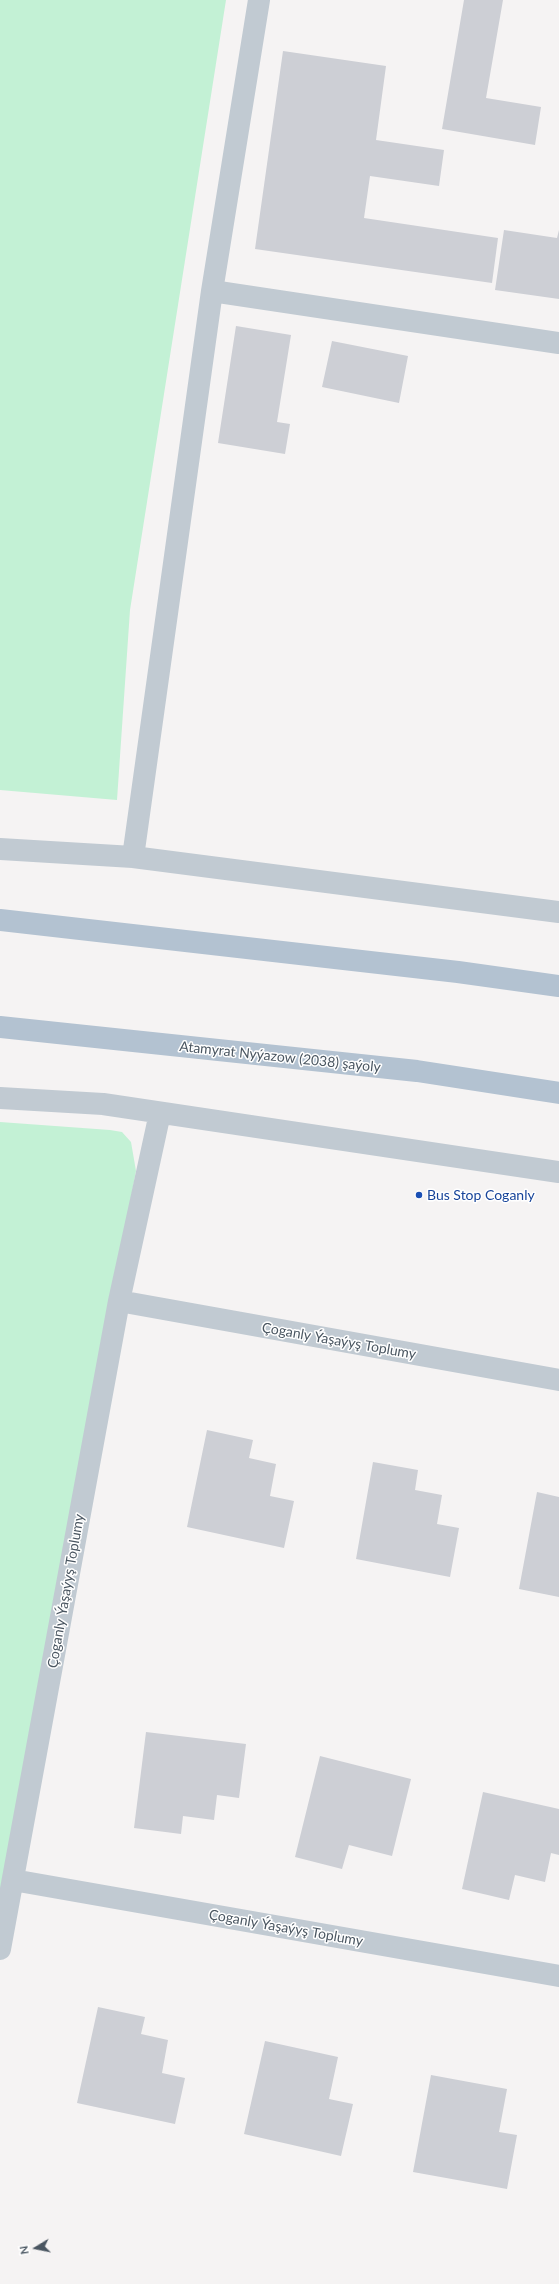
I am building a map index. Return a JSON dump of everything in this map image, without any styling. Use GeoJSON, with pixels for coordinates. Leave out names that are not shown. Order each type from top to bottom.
{"type":"FeatureCollection","features":[{"type":"Feature","properties":{"kind":"main road"},"geometry":{"type":"LineString","coordinates":[[0,920],[458,972],[559,986]]}},
{"type":"Feature","properties":{"kind":"main road","name":"Atamyrat Nyýazow (2038) şaýoly"},"geometry":{"type":"LineString","coordinates":[[0,1027],[417,1072],[559,1092]]}},
{"type":"Feature","properties":{"kind":"street"},"geometry":{"type":"LineString","coordinates":[[133,857],[212,291],[259,0]]}},
{"type":"Feature","properties":{"kind":"street"},"geometry":{"type":"LineString","coordinates":[[212,291],[559,342]]}},
{"type":"Feature","properties":{"kind":"street"},"geometry":{"type":"LineString","coordinates":[[0,849],[133,857],[559,912]]}},
{"type":"Feature","properties":{"kind":"street"},"geometry":{"type":"LineString","coordinates":[[0,1098],[102,1104],[559,1172]]}},
{"type":"Feature","properties":{"kind":"street","name":"Çoganly Ýaşaýyş Toplumy"},"geometry":{"type":"LineString","coordinates":[[0,1949],[119,1301],[160,1113]]}},
{"type":"Feature","properties":{"kind":"street","name":"Çoganly Ýaşaýyş Toplumy"},"geometry":{"type":"LineString","coordinates":[[119,1301],[559,1380]]}},
{"type":"Feature","properties":{"kind":"street","name":"Çoganly Ýaşaýyş Toplumy"},"geometry":{"type":"LineString","coordinates":[[13,1880],[559,1976]]}},
{"type":"Feature","properties":{"kind":"green space"},"geometry":{"type":"Polygon","coordinates":[[[0,0],[226,0],[130,610],[117,800],[0,790],[0,0]]]}},
{"type":"Feature","properties":{"kind":"green space"},"geometry":{"type":"Polygon","coordinates":[[[0,1122],[122,1132],[131,1142],[136,1171],[0,1895],[0,1122]]]}},
{"type":"Feature","properties":{"kind":"building"},"geometry":{"type":"Polygon","coordinates":[[[464,0],[503,0],[486,98],[541,107],[535,145],[442,129],[464,0]]]}},
{"type":"Feature","properties":{"kind":"building"},"geometry":{"type":"Polygon","coordinates":[[[283,51],[386,66],[376,140],[444,150],[439,186],[370,176],[364,218],[498,238],[492,283],[255,249],[283,51]]]}},
{"type":"Feature","properties":{"kind":"building"},"geometry":{"type":"Polygon","coordinates":[[[504,230],[557,238],[559,230],[559,299],[495,290],[504,230]]]}},
{"type":"Feature","properties":{"kind":"building"},"geometry":{"type":"Polygon","coordinates":[[[236,326],[291,335],[277,422],[290,424],[285,454],[218,443],[236,326]]]}},
{"type":"Feature","properties":{"kind":"building"},"geometry":{"type":"Polygon","coordinates":[[[332,341],[408,356],[399,403],[322,387],[332,341]]]}},
{"type":"Feature","properties":{"kind":"building"},"geometry":{"type":"Polygon","coordinates":[[[207,1430],[253,1440],[249,1458],[276,1464],[270,1496],[294,1501],[284,1548],[187,1527],[207,1430]]]}},
{"type":"Feature","properties":{"kind":"building"},"geometry":{"type":"Polygon","coordinates":[[[373,1462],[418,1470],[415,1490],[442,1495],[437,1524],[459,1528],[450,1577],[356,1559],[373,1462]]]}},
{"type":"Feature","properties":{"kind":"building"},"geometry":{"type":"Polygon","coordinates":[[[537,1492],[559,1497],[559,1597],[519,1589],[537,1492]]]}},
{"type":"Feature","properties":{"kind":"building"},"geometry":{"type":"Polygon","coordinates":[[[146,1732],[246,1744],[239,1798],[217,1795],[214,1820],[183,1816],[181,1834],[134,1828],[146,1732]]]}},
{"type":"Feature","properties":{"kind":"building"},"geometry":{"type":"Polygon","coordinates":[[[320,1756],[411,1779],[392,1856],[349,1845],[342,1869],[295,1857],[320,1756]]]}},
{"type":"Feature","properties":{"kind":"building"},"geometry":{"type":"Polygon","coordinates":[[[483,1792],[559,1809],[559,1855],[551,1853],[545,1882],[515,1875],[509,1900],[462,1889],[483,1792]]]}},
{"type":"Feature","properties":{"kind":"building"},"geometry":{"type":"Polygon","coordinates":[[[98,2007],[145,2017],[141,2034],[168,2040],[162,2073],[185,2078],[175,2124],[77,2103],[98,2007]]]}},
{"type":"Feature","properties":{"kind":"building"},"geometry":{"type":"Polygon","coordinates":[[[265,2041],[338,2057],[329,2099],[353,2104],[341,2156],[244,2134],[265,2041]]]}},
{"type":"Feature","properties":{"kind":"building"},"geometry":{"type":"Polygon","coordinates":[[[431,2075],[507,2089],[499,2132],[517,2135],[507,2189],[413,2172],[431,2075]]]}},
{"type":"Feature","properties":{"kind":"place","name":"Bus Stop Coganly"},"geometry":{"type":"Point","coordinates":[419,1195]}}]}
